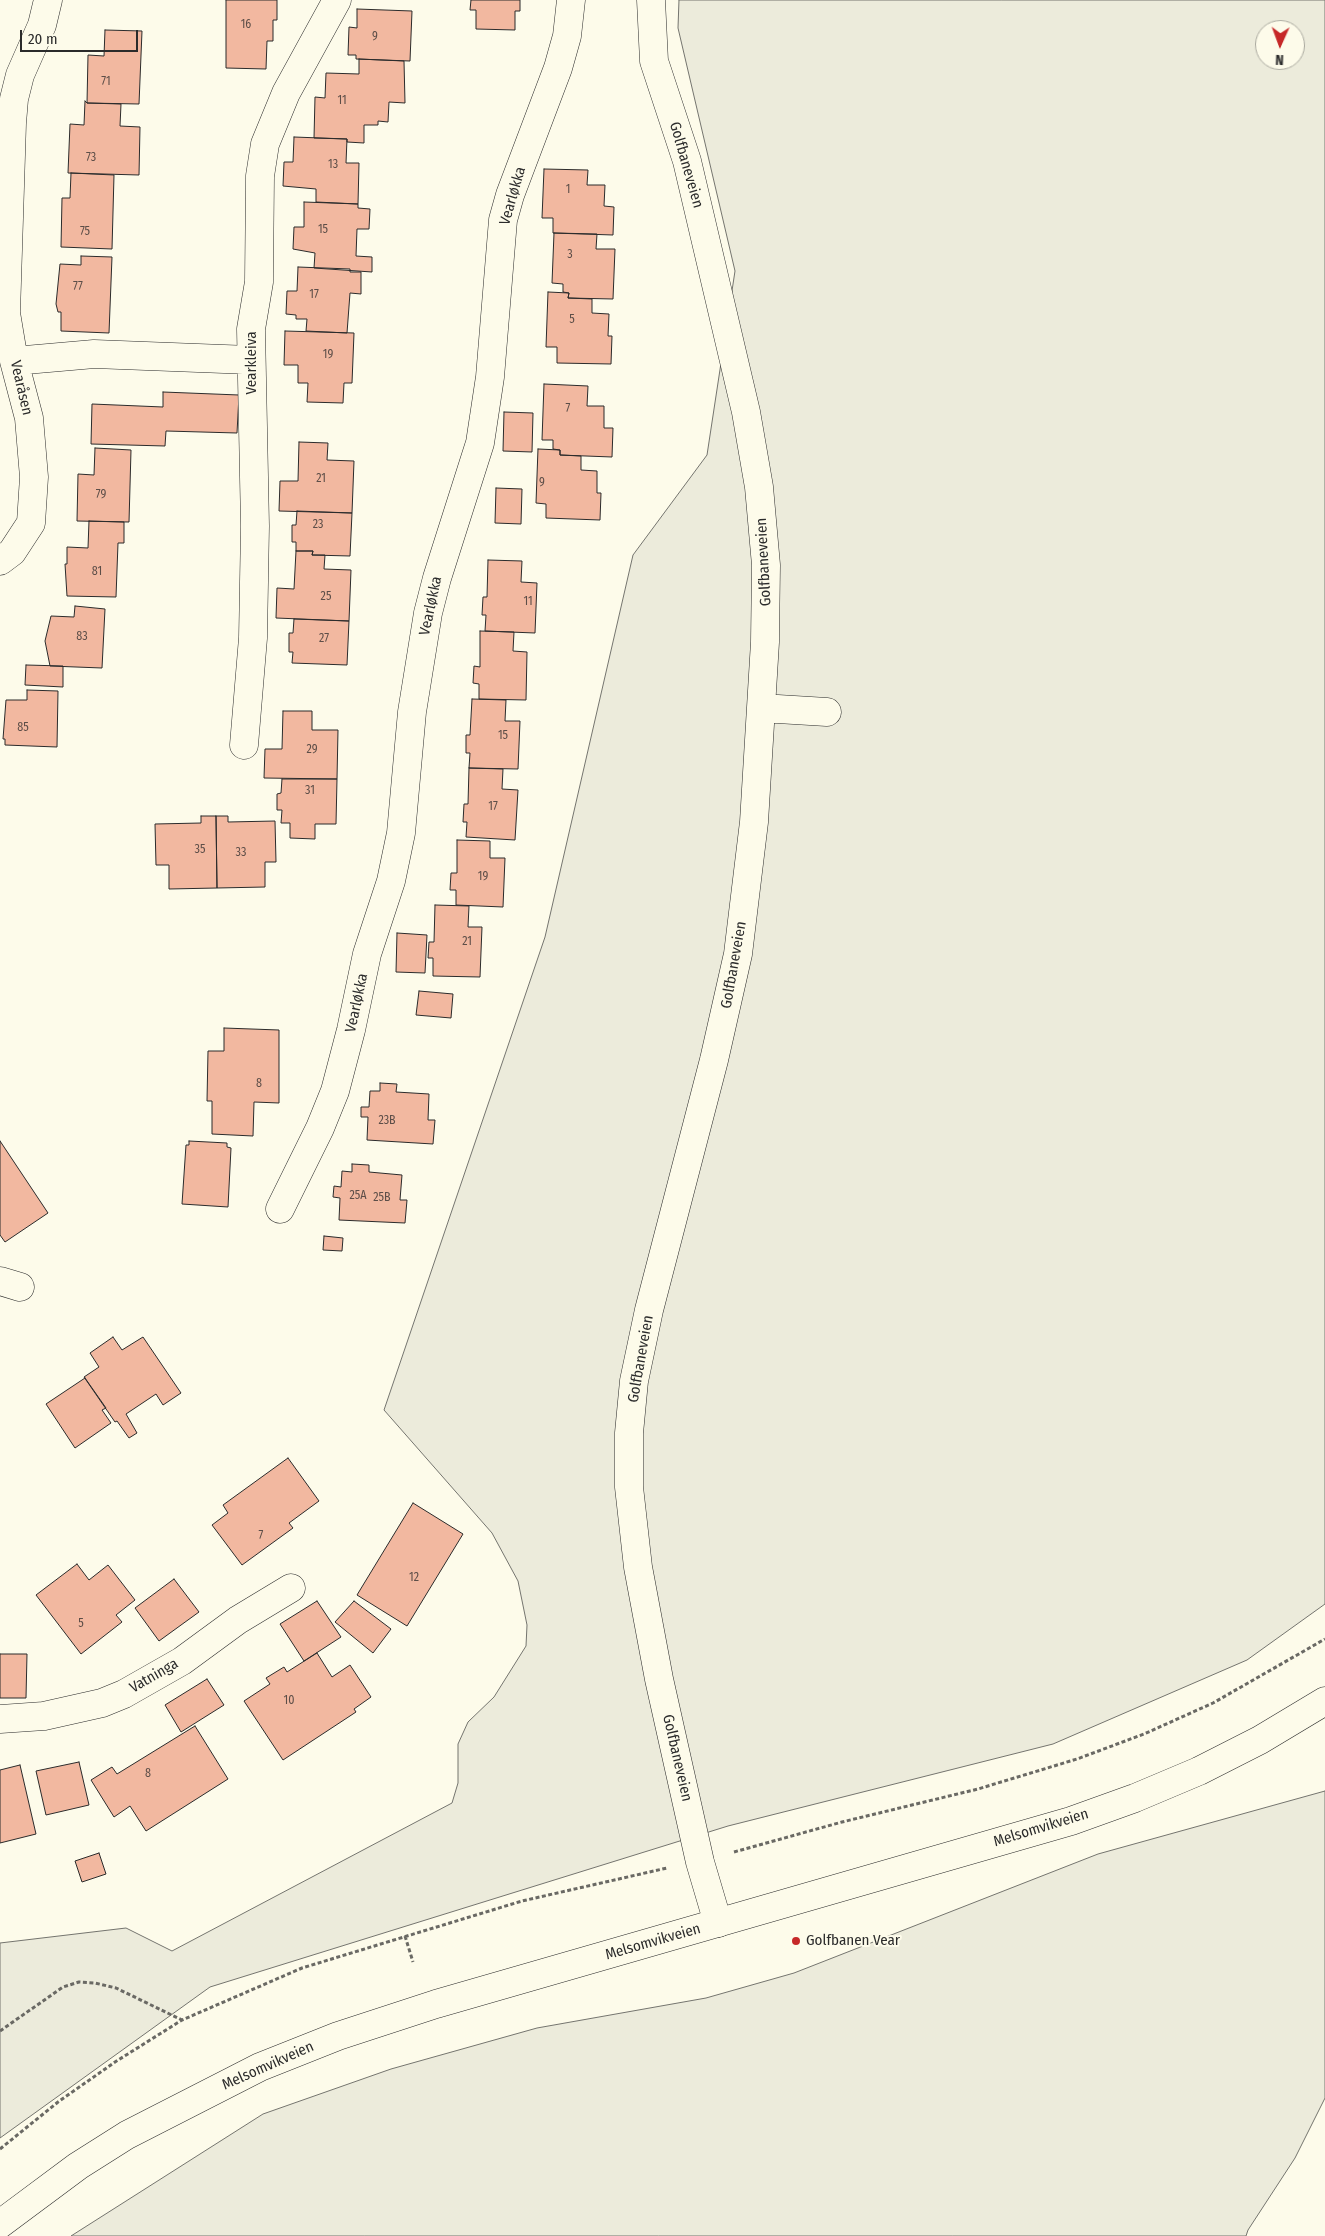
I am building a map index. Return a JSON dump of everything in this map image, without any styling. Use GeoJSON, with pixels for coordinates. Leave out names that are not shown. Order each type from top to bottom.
{"type":"FeatureCollection","features":[{"type":"Feature","properties":{"kind":"street","name":"Vearåsen"},"geometry":{"type":"LineString","coordinates":[[0,561],[12,552],[31,523],[34,476],[29,418],[14,361],[6,313],[12,115],[20,75],[42,25],[48,0]]}},
{"type":"Feature","properties":{"kind":"street","name":"Vearkleiva"},"geometry":{"type":"LineString","coordinates":[[244,744],[253,638],[255,526],[250,360],[251,330],[259,282],[260,176],[265,144],[286,93],[337,0]]}},
{"type":"Feature","properties":{"kind":"street","name":"Vearløkka"},"geometry":{"type":"LineString","coordinates":[[280,1208],[320,1128],[335,1091],[351,1030],[366,954],[391,881],[402,833],[412,712],[428,613],[437,578],[480,444],[490,377],[503,220],[510,195],[558,68],[567,36],[571,0]]}},
{"type":"Feature","properties":{"kind":"street","name":"Golfbaneveien"},"geometry":{"type":"LineString","coordinates":[[651,0],[654,60],[687,161],[730,341],[759,487],[766,565],[766,642],[754,822],[738,954],[714,1060],[650,1310],[634,1381],[629,1433],[629,1487],[638,1566],[659,1678],[700,1862],[718,1924]]}},
{"type":"Feature","properties":{"kind":"street"},"geometry":{"type":"LineString","coordinates":[[14,361],[94,354],[250,360]]}},
{"type":"Feature","properties":{"kind":"street"},"geometry":{"type":"LineString","coordinates":[[761,708],[827,712]]}},
{"type":"Feature","properties":{"kind":"street","name":"Vatninga"},"geometry":{"type":"LineString","coordinates":[[0,1719],[44,1716],[102,1703],[124,1694],[182,1660],[238,1620],[291,1588]]}},
{"type":"Feature","properties":{"kind":"street","name":"Melsomvikveien"},"geometry":{"type":"LineString","coordinates":[[0,2224],[63,2176],[127,2134],[260,2067],[338,2036],[436,2004],[1071,1821],[1135,1798],[1199,1771],[1260,1740],[1325,1701]]}},
{"type":"Feature","properties":{"kind":"path"},"geometry":{"type":"LineString","coordinates":[[0,2149],[74,2091],[182,2020],[302,1968],[531,1899],[610,1880],[700,1862],[842,1822],[978,1789],[1077,1759],[1144,1734],[1213,1703],[1325,1640]]}},
{"type":"Feature","properties":{"kind":"path"},"geometry":{"type":"LineString","coordinates":[[405,1936],[413,1962]]}},
{"type":"Feature","properties":{"kind":"path"},"geometry":{"type":"LineString","coordinates":[[0,2031],[63,1988],[79,1982],[95,1983],[116,1988],[182,2020]]}},
{"type":"Feature","properties":{"kind":"shaded area"},"geometry":{"type":"Polygon","coordinates":[[[679,0],[1325,0],[1325,1604],[1247,1660],[1053,1744],[728,1826],[210,1987],[0,2138],[0,1943],[126,1928],[172,1951],[452,1803],[458,1783],[458,1744],[468,1722],[494,1697],[526,1646],[527,1625],[518,1581],[492,1533],[384,1410],[545,937],[633,555],[707,455],[735,271],[678,28],[679,0]]]}},
{"type":"Feature","properties":{"kind":"shaded area"},"geometry":{"type":"Polygon","coordinates":[[[1325,1791],[1325,2098],[1295,2158],[1246,2236],[71,2236],[263,2114],[391,2069],[537,2028],[706,1998],[794,1973],[1098,1854],[1325,1791]]]}},
{"type":"Feature","properties":{"kind":"building"},"geometry":{"type":"Polygon","coordinates":[[[226,0],[277,0],[277,20],[273,20],[273,41],[267,41],[266,69],[226,68],[226,0]]]}},
{"type":"Feature","properties":{"kind":"building"},"geometry":{"type":"Polygon","coordinates":[[[471,0],[520,0],[520,11],[515,11],[515,30],[476,29],[476,10],[470,10],[471,0]]]}},
{"type":"Feature","properties":{"kind":"building"},"geometry":{"type":"Polygon","coordinates":[[[357,9],[412,11],[410,61],[356,59],[356,55],[348,55],[349,27],[357,28],[357,9]]]}},
{"type":"Feature","properties":{"kind":"building"},"geometry":{"type":"Polygon","coordinates":[[[105,30],[142,31],[139,104],[87,103],[88,55],[104,56],[105,30]]]}},
{"type":"Feature","properties":{"kind":"building"},"geometry":{"type":"Polygon","coordinates":[[[359,59],[404,61],[405,103],[389,102],[388,122],[378,121],[378,125],[364,125],[364,143],[347,142],[347,139],[314,138],[315,97],[325,98],[326,73],[359,74],[359,59]]]}},
{"type":"Feature","properties":{"kind":"building"},"geometry":{"type":"Polygon","coordinates":[[[85,101],[87,103],[121,104],[120,126],[140,127],[139,175],[68,173],[70,124],[84,125],[85,101]]]}},
{"type":"Feature","properties":{"kind":"building"},"geometry":{"type":"Polygon","coordinates":[[[294,137],[347,139],[346,163],[359,163],[358,204],[316,202],[316,189],[283,186],[284,162],[293,162],[294,137]]]}},
{"type":"Feature","properties":{"kind":"building"},"geometry":{"type":"Polygon","coordinates":[[[544,169],[588,170],[587,185],[605,185],[604,206],[614,207],[613,235],[553,233],[553,218],[542,218],[544,169]]]}},
{"type":"Feature","properties":{"kind":"building"},"geometry":{"type":"Polygon","coordinates":[[[71,173],[114,175],[112,249],[61,247],[62,198],[70,198],[71,173]]]}},
{"type":"Feature","properties":{"kind":"building"},"geometry":{"type":"Polygon","coordinates":[[[304,202],[358,204],[358,208],[370,209],[369,229],[357,229],[356,256],[372,257],[372,272],[314,268],[315,253],[293,249],[294,227],[304,227],[304,202]]]}},
{"type":"Feature","properties":{"kind":"building"},"geometry":{"type":"Polygon","coordinates":[[[554,233],[597,234],[596,249],[615,249],[613,299],[568,298],[569,293],[563,292],[563,284],[552,283],[554,233]]]}},
{"type":"Feature","properties":{"kind":"building"},"geometry":{"type":"Polygon","coordinates":[[[81,256],[112,257],[109,333],[61,331],[61,312],[58,312],[56,304],[60,264],[81,265],[81,256]]]}},
{"type":"Feature","properties":{"kind":"building"},"geometry":{"type":"Polygon","coordinates":[[[298,267],[350,269],[350,272],[361,272],[361,294],[350,293],[347,333],[306,331],[307,319],[296,319],[296,315],[286,314],[287,291],[297,291],[298,267]]]}},
{"type":"Feature","properties":{"kind":"building"},"geometry":{"type":"Polygon","coordinates":[[[548,292],[569,293],[568,298],[592,299],[592,313],[609,314],[608,336],[612,336],[611,364],[557,363],[557,347],[546,347],[548,292]]]}},
{"type":"Feature","properties":{"kind":"building"},"geometry":{"type":"Polygon","coordinates":[[[285,331],[354,333],[352,383],[344,383],[343,403],[307,402],[308,383],[298,383],[298,365],[284,365],[285,331]]]}},
{"type":"Feature","properties":{"kind":"building"},"geometry":{"type":"Polygon","coordinates":[[[544,384],[588,386],[587,406],[604,406],[604,428],[613,428],[612,457],[560,455],[560,450],[553,449],[553,440],[542,440],[544,384]]]}},
{"type":"Feature","properties":{"kind":"building"},"geometry":{"type":"Polygon","coordinates":[[[163,392],[239,395],[237,433],[166,431],[165,446],[91,444],[92,404],[163,407],[163,392]]]}},
{"type":"Feature","properties":{"kind":"building"},"geometry":{"type":"Polygon","coordinates":[[[504,412],[533,413],[532,452],[503,451],[504,412]]]}},
{"type":"Feature","properties":{"kind":"building"},"geometry":{"type":"Polygon","coordinates":[[[299,442],[328,443],[327,460],[354,461],[352,513],[279,511],[280,481],[298,481],[299,442]]]}},
{"type":"Feature","properties":{"kind":"building"},"geometry":{"type":"Polygon","coordinates":[[[95,448],[131,450],[129,522],[77,521],[78,474],[94,475],[95,448]]]}},
{"type":"Feature","properties":{"kind":"building"},"geometry":{"type":"Polygon","coordinates":[[[538,449],[560,450],[560,455],[581,456],[581,470],[597,471],[597,493],[601,493],[600,520],[546,518],[546,504],[536,503],[538,449]]]}},
{"type":"Feature","properties":{"kind":"building"},"geometry":{"type":"Polygon","coordinates":[[[496,488],[522,489],[521,524],[495,523],[496,488]]]}},
{"type":"Feature","properties":{"kind":"building"},"geometry":{"type":"Polygon","coordinates":[[[297,511],[352,513],[350,556],[312,555],[313,551],[296,551],[296,542],[292,542],[292,525],[296,525],[297,511]]]}},
{"type":"Feature","properties":{"kind":"building"},"geometry":{"type":"Polygon","coordinates":[[[89,521],[124,522],[124,543],[118,543],[116,597],[67,596],[65,564],[67,564],[67,547],[88,548],[89,521]]]}},
{"type":"Feature","properties":{"kind":"building"},"geometry":{"type":"Polygon","coordinates":[[[296,551],[313,551],[312,555],[325,555],[324,569],[351,570],[349,621],[276,618],[277,588],[294,589],[296,551]]]}},
{"type":"Feature","properties":{"kind":"building"},"geometry":{"type":"Polygon","coordinates":[[[488,560],[522,561],[521,582],[537,583],[535,633],[485,631],[486,615],[482,615],[483,597],[487,597],[488,560]]]}},
{"type":"Feature","properties":{"kind":"building"},"geometry":{"type":"Polygon","coordinates":[[[75,606],[105,609],[102,668],[50,666],[45,641],[51,616],[74,617],[75,606]]]}},
{"type":"Feature","properties":{"kind":"building"},"geometry":{"type":"Polygon","coordinates":[[[294,619],[349,621],[347,665],[292,663],[293,652],[289,652],[289,633],[293,633],[294,619]]]}},
{"type":"Feature","properties":{"kind":"building"},"geometry":{"type":"Polygon","coordinates":[[[480,631],[514,632],[513,651],[527,652],[526,700],[479,699],[479,684],[473,683],[474,666],[480,667],[480,631]]]}},
{"type":"Feature","properties":{"kind":"building"},"geometry":{"type":"Polygon","coordinates":[[[26,665],[63,666],[63,687],[25,685],[26,665]]]}},
{"type":"Feature","properties":{"kind":"building"},"geometry":{"type":"Polygon","coordinates":[[[27,690],[58,691],[57,747],[5,745],[5,739],[3,739],[6,700],[27,700],[27,690]]]}},
{"type":"Feature","properties":{"kind":"building"},"geometry":{"type":"Polygon","coordinates":[[[472,699],[506,700],[505,721],[520,721],[518,769],[469,768],[470,753],[466,753],[466,735],[470,735],[472,699]]]}},
{"type":"Feature","properties":{"kind":"building"},"geometry":{"type":"Polygon","coordinates":[[[283,711],[312,711],[312,730],[338,730],[337,779],[264,778],[265,749],[282,749],[283,711]]]}},
{"type":"Feature","properties":{"kind":"building"},"geometry":{"type":"Polygon","coordinates":[[[469,768],[503,769],[502,789],[518,790],[515,840],[466,837],[467,822],[463,822],[464,804],[468,804],[469,768]]]}},
{"type":"Feature","properties":{"kind":"building"},"geometry":{"type":"Polygon","coordinates":[[[282,779],[337,779],[336,824],[315,824],[315,839],[290,838],[290,823],[281,823],[282,810],[277,810],[277,794],[281,793],[282,779]]]}},
{"type":"Feature","properties":{"kind":"building"},"geometry":{"type":"Polygon","coordinates":[[[201,816],[216,816],[217,888],[169,889],[169,865],[156,865],[155,824],[201,823],[201,816]]]}},
{"type":"Feature","properties":{"kind":"building"},"geometry":{"type":"Polygon","coordinates":[[[216,816],[228,816],[228,822],[275,821],[276,862],[265,862],[265,887],[217,888],[216,816]]]}},
{"type":"Feature","properties":{"kind":"building"},"geometry":{"type":"Polygon","coordinates":[[[457,840],[490,841],[490,858],[505,858],[503,907],[456,905],[456,890],[450,890],[451,873],[457,873],[457,840]]]}},
{"type":"Feature","properties":{"kind":"building"},"geometry":{"type":"Polygon","coordinates":[[[435,905],[469,906],[468,927],[482,927],[480,977],[433,976],[433,958],[428,958],[429,942],[434,942],[435,905]]]}},
{"type":"Feature","properties":{"kind":"building"},"geometry":{"type":"Polygon","coordinates":[[[397,933],[427,935],[425,973],[396,972],[397,933]]]}},
{"type":"Feature","properties":{"kind":"building"},"geometry":{"type":"Polygon","coordinates":[[[419,991],[453,994],[451,1018],[416,1015],[419,991]]]}},
{"type":"Feature","properties":{"kind":"building"},"geometry":{"type":"Polygon","coordinates":[[[224,1028],[279,1030],[279,1103],[254,1102],[253,1136],[212,1134],[212,1101],[207,1101],[208,1051],[224,1051],[224,1028]]]}},
{"type":"Feature","properties":{"kind":"building"},"geometry":{"type":"Polygon","coordinates":[[[380,1083],[397,1084],[396,1092],[429,1094],[428,1120],[435,1120],[433,1144],[367,1140],[368,1117],[361,1117],[361,1107],[369,1107],[370,1091],[380,1091],[380,1083]]]}},
{"type":"Feature","properties":{"kind":"building"},"geometry":{"type":"Polygon","coordinates":[[[0,1141],[48,1213],[5,1242],[0,1235],[0,1141]]]}},
{"type":"Feature","properties":{"kind":"building"},"geometry":{"type":"Polygon","coordinates":[[[189,1141],[227,1143],[227,1147],[231,1148],[228,1207],[182,1204],[186,1145],[189,1145],[189,1141]]]}},
{"type":"Feature","properties":{"kind":"building"},"geometry":{"type":"Polygon","coordinates":[[[352,1164],[369,1165],[369,1172],[402,1175],[400,1200],[407,1200],[405,1223],[339,1220],[340,1198],[333,1197],[334,1186],[341,1187],[342,1171],[352,1172],[352,1164]]]}},
{"type":"Feature","properties":{"kind":"building"},"geometry":{"type":"Polygon","coordinates":[[[324,1236],[343,1238],[342,1251],[323,1250],[324,1236]]]}},
{"type":"Feature","properties":{"kind":"building"},"geometry":{"type":"Polygon","coordinates":[[[113,1337],[122,1350],[143,1337],[181,1393],[163,1405],[156,1394],[126,1414],[137,1433],[129,1438],[117,1421],[115,1422],[84,1377],[99,1367],[90,1353],[113,1337]]]}},
{"type":"Feature","properties":{"kind":"building"},"geometry":{"type":"Polygon","coordinates":[[[85,1378],[106,1408],[102,1410],[111,1423],[75,1448],[46,1404],[85,1378]]]}},
{"type":"Feature","properties":{"kind":"building"},"geometry":{"type":"Polygon","coordinates":[[[288,1458],[319,1501],[289,1523],[293,1528],[242,1565],[212,1525],[228,1513],[223,1505],[288,1458]]]}},
{"type":"Feature","properties":{"kind":"building"},"geometry":{"type":"Polygon","coordinates":[[[413,1503],[463,1534],[407,1626],[357,1595],[413,1503]]]}},
{"type":"Feature","properties":{"kind":"building"},"geometry":{"type":"Polygon","coordinates":[[[77,1564],[89,1580],[108,1565],[135,1600],[116,1615],[122,1622],[81,1654],[36,1595],[77,1564]]]}},
{"type":"Feature","properties":{"kind":"building"},"geometry":{"type":"Polygon","coordinates":[[[174,1579],[199,1612],[159,1641],[135,1608],[174,1579]]]}},
{"type":"Feature","properties":{"kind":"building"},"geometry":{"type":"Polygon","coordinates":[[[317,1601],[341,1637],[304,1661],[280,1624],[317,1601]]]}},
{"type":"Feature","properties":{"kind":"building"},"geometry":{"type":"Polygon","coordinates":[[[354,1601],[391,1629],[373,1653],[335,1622],[354,1601]]]}},
{"type":"Feature","properties":{"kind":"building"},"geometry":{"type":"Polygon","coordinates":[[[317,1653],[332,1677],[350,1665],[371,1697],[354,1709],[356,1712],[283,1760],[244,1701],[270,1684],[266,1678],[284,1667],[287,1672],[317,1653]]]}},
{"type":"Feature","properties":{"kind":"building"},"geometry":{"type":"Polygon","coordinates":[[[0,1654],[27,1654],[26,1698],[0,1698],[0,1654]]]}},
{"type":"Feature","properties":{"kind":"building"},"geometry":{"type":"Polygon","coordinates":[[[207,1679],[224,1705],[181,1732],[165,1705],[207,1679]]]}},
{"type":"Feature","properties":{"kind":"building"},"geometry":{"type":"Polygon","coordinates":[[[195,1726],[228,1779],[146,1831],[130,1806],[114,1817],[91,1780],[112,1767],[117,1774],[195,1726]]]}},
{"type":"Feature","properties":{"kind":"building"},"geometry":{"type":"Polygon","coordinates":[[[79,1762],[89,1805],[46,1815],[36,1771],[79,1762]]]}},
{"type":"Feature","properties":{"kind":"building"},"geometry":{"type":"Polygon","coordinates":[[[20,1765],[36,1834],[0,1843],[0,1770],[20,1765]]]}},
{"type":"Feature","properties":{"kind":"building"},"geometry":{"type":"Polygon","coordinates":[[[99,1853],[106,1874],[82,1882],[75,1861],[99,1853]]]}},
{"type":"Feature","properties":{"kind":"place","name":"Golfbanen Vear"},"geometry":{"type":"Point","coordinates":[796,1941]}}]}
